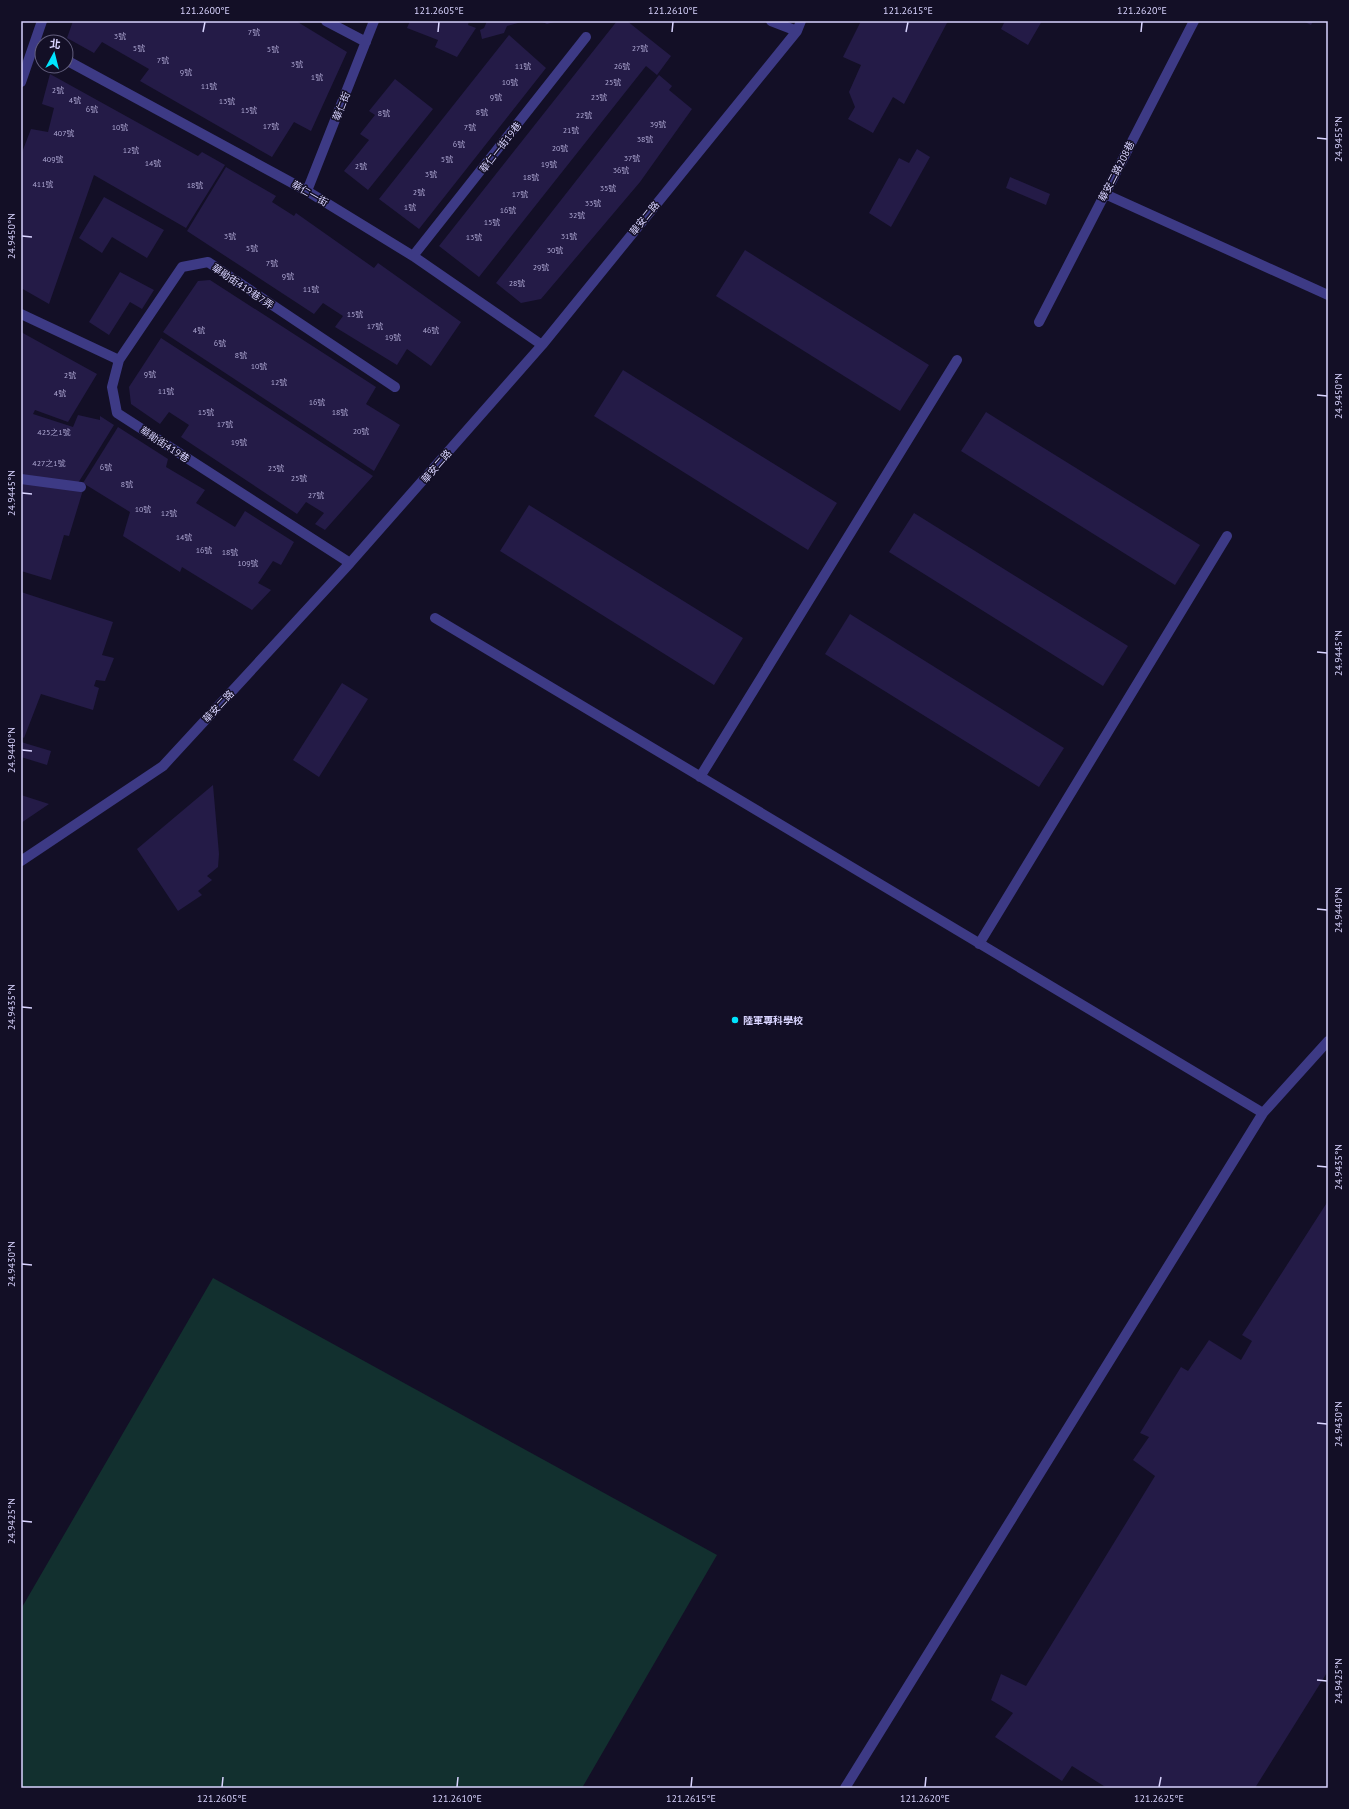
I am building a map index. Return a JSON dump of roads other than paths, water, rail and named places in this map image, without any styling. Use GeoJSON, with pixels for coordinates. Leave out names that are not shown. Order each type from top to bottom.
{"type":"FeatureCollection","features":[{"type":"Feature","properties":{"kind":"street"},"geometry":{"type":"LineString","coordinates":[[40,34],[42,21]]}},
{"type":"Feature","properties":{"kind":"street"},"geometry":{"type":"LineString","coordinates":[[326,21],[366,42]]}},
{"type":"Feature","properties":{"kind":"street","name":"華仁街"},"geometry":{"type":"LineString","coordinates":[[307,191],[374,21]]}},
{"type":"Feature","properties":{"kind":"street"},"geometry":{"type":"LineString","coordinates":[[771,21],[797,31]]}},
{"type":"Feature","properties":{"kind":"street","name":"華安二路"},"geometry":{"type":"LineString","coordinates":[[21,861],[163,766],[350,563],[542,345],[797,31],[801,21]]}},
{"type":"Feature","properties":{"kind":"street","name":"華安二路208巷"},"geometry":{"type":"LineString","coordinates":[[1038,322],[1194,21]]}},
{"type":"Feature","properties":{"kind":"street","name":"華仁一街19巷"},"geometry":{"type":"LineString","coordinates":[[414,256],[586,37]]}},
{"type":"Feature","properties":{"kind":"street"},"geometry":{"type":"LineString","coordinates":[[21,82],[34,54]]}},
{"type":"Feature","properties":{"kind":"street","name":"華仁一街"},"geometry":{"type":"LineString","coordinates":[[74,64],[307,191],[414,256],[542,345]]}},
{"type":"Feature","properties":{"kind":"street"},"geometry":{"type":"LineString","coordinates":[[1105,194],[1328,295]]}},
{"type":"Feature","properties":{"kind":"street","name":"華勛街419巷7弄"},"geometry":{"type":"LineString","coordinates":[[119,360],[182,267],[208,262],[395,387]]}},
{"type":"Feature","properties":{"kind":"street"},"geometry":{"type":"LineString","coordinates":[[21,314],[119,360]]}},
{"type":"Feature","properties":{"kind":"street","name":"華勛街419巷"},"geometry":{"type":"LineString","coordinates":[[119,360],[112,386],[117,413],[350,563]]}},
{"type":"Feature","properties":{"kind":"street"},"geometry":{"type":"LineString","coordinates":[[700,777],[957,360]]}},
{"type":"Feature","properties":{"kind":"street"},"geometry":{"type":"LineString","coordinates":[[21,480],[82,487]]}},
{"type":"Feature","properties":{"kind":"street"},"geometry":{"type":"LineString","coordinates":[[979,944],[1227,536]]}},
{"type":"Feature","properties":{"kind":"street"},"geometry":{"type":"LineString","coordinates":[[435,618],[1263,1113]]}},
{"type":"Feature","properties":{"kind":"street"},"geometry":{"type":"LineString","coordinates":[[845,1788],[1263,1113],[1328,1041]]}},
{"type":"Feature","properties":{"kind":"place","name":"陸軍專科學校"},"geometry":{"type":"Point","coordinates":[735,1020]}}]}
